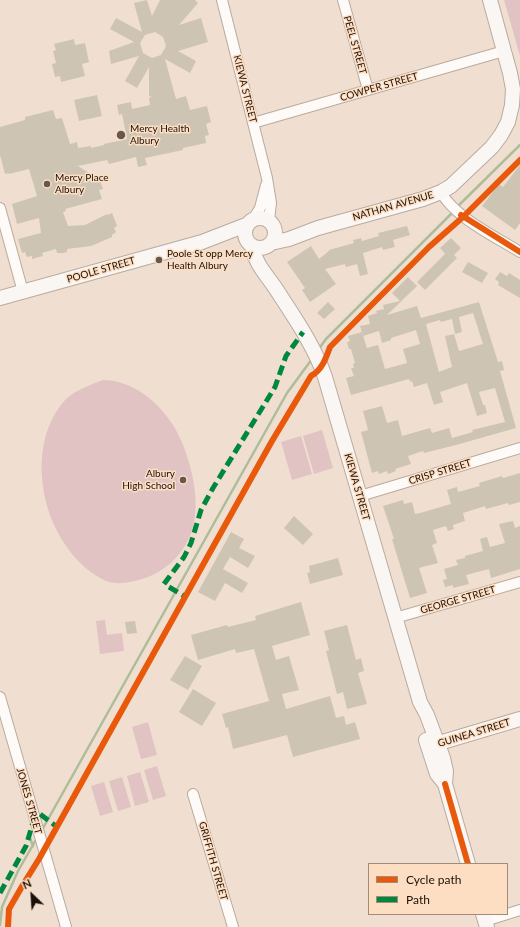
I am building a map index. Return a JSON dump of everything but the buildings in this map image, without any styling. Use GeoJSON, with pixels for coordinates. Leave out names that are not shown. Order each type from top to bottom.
{"type":"FeatureCollection","features":[{"type":"Feature","properties":{"kind":"street","name":"KIEWA STREET"},"geometry":{"type":"LineString","coordinates":[[222,0],[268,178],[272,203],[272,225]]}},
{"type":"Feature","properties":{"kind":"street","name":"PEEL STREET"},"geometry":{"type":"LineString","coordinates":[[343,0],[368,90]]}},
{"type":"Feature","properties":{"kind":"street"},"geometry":{"type":"LineString","coordinates":[[442,192],[451,186],[492,147],[508,122],[512,105],[513,90],[510,73],[490,0]]}},
{"type":"Feature","properties":{"kind":"street","name":"COWPER STREET"},"geometry":{"type":"LineString","coordinates":[[253,122],[504,51]]}},
{"type":"Feature","properties":{"kind":"street","name":"KIEWA STREET"},"geometry":{"type":"LineString","coordinates":[[250,222],[260,208],[268,178]]}},
{"type":"Feature","properties":{"kind":"street","name":"NATHAN AVENUE"},"geometry":{"type":"LineString","coordinates":[[269,245],[318,228],[423,199],[442,192],[450,205],[461,215],[520,252]]}},
{"type":"Feature","properties":{"kind":"street"},"geometry":{"type":"LineString","coordinates":[[0,208],[23,292]]}},
{"type":"Feature","properties":{"kind":"street"},"geometry":{"type":"LineString","coordinates":[[264,218],[272,225],[275,234],[269,245],[262,248],[249,243],[244,235],[250,222],[264,218]]}},
{"type":"Feature","properties":{"kind":"street","name":"POOLE STREET"},"geometry":{"type":"LineString","coordinates":[[0,298],[202,242],[250,222]]}},
{"type":"Feature","properties":{"kind":"street","name":"NATHAN AVENUE"},"geometry":{"type":"LineString","coordinates":[[272,225],[287,230],[318,228]]}},
{"type":"Feature","properties":{"kind":"street","name":"POOLE STREET"},"geometry":{"type":"LineString","coordinates":[[202,242],[226,239],[249,243]]}},
{"type":"Feature","properties":{"kind":"street","name":"KIEWA STREET"},"geometry":{"type":"LineString","coordinates":[[249,243],[258,264],[310,343],[325,377],[420,702],[419,717],[433,745],[437,774],[445,784],[468,863]]}},
{"type":"Feature","properties":{"kind":"street","name":"KIEWA STREET"},"geometry":{"type":"LineString","coordinates":[[269,245],[266,265],[271,282]]}},
{"type":"Feature","properties":{"kind":"street","name":"CRISP STREET"},"geometry":{"type":"LineString","coordinates":[[360,496],[520,448]]}},
{"type":"Feature","properties":{"kind":"street","name":"GEORGE STREET"},"geometry":{"type":"LineString","coordinates":[[395,618],[520,582]]}},
{"type":"Feature","properties":{"kind":"street","name":"JONES STREET"},"geometry":{"type":"LineString","coordinates":[[0,698],[66,927]]}},
{"type":"Feature","properties":{"kind":"street","name":"GUINEA STREET"},"geometry":{"type":"LineString","coordinates":[[433,745],[520,719]]}},
{"type":"Feature","properties":{"kind":"street","name":"GRIFFITH STREET"},"geometry":{"type":"LineString","coordinates":[[193,794],[233,927]]}},
{"type":"Feature","properties":{"kind":"street"},"geometry":{"type":"LineString","coordinates":[[508,914],[520,910]]}},
{"type":"Feature","properties":{"kind":"street"},"geometry":{"type":"LineString","coordinates":[[485,921],[504,915]]}},
{"type":"Feature","properties":{"kind":"shaded area"},"geometry":{"type":"Polygon","coordinates":[[[504,0],[520,0],[520,56],[504,0]]]}},
{"type":"Feature","properties":{"kind":"shaded area"},"geometry":{"type":"Polygon","coordinates":[[[103,380],[122,383],[131,387],[148,397],[162,411],[172,423],[182,443],[188,459],[195,490],[196,506],[194,522],[191,534],[180,554],[163,569],[153,575],[125,583],[112,583],[100,578],[77,560],[59,536],[55,527],[49,512],[42,479],[44,444],[48,428],[56,413],[69,396],[83,388],[103,380]]]}},
{"type":"Feature","properties":{"kind":"shaded area"},"geometry":{"type":"Polygon","coordinates":[[[322,430],[333,468],[314,474],[303,436],[322,430]]]}},
{"type":"Feature","properties":{"kind":"shaded area"},"geometry":{"type":"Polygon","coordinates":[[[301,436],[312,474],[292,480],[281,442],[301,436]]]}},
{"type":"Feature","properties":{"kind":"shaded area"},"geometry":{"type":"Polygon","coordinates":[[[105,620],[107,635],[122,633],[124,651],[100,654],[96,621],[105,620]]]}},
{"type":"Feature","properties":{"kind":"shaded area"},"geometry":{"type":"Polygon","coordinates":[[[148,722],[157,755],[141,759],[132,727],[148,722]]]}},
{"type":"Feature","properties":{"kind":"shaded area"},"geometry":{"type":"Polygon","coordinates":[[[157,766],[166,796],[153,800],[144,770],[157,766]]]}},
{"type":"Feature","properties":{"kind":"shaded area"},"geometry":{"type":"Polygon","coordinates":[[[140,772],[149,802],[135,806],[127,776],[140,772]]]}},
{"type":"Feature","properties":{"kind":"shaded area"},"geometry":{"type":"Polygon","coordinates":[[[122,777],[131,807],[118,811],[109,781],[122,777]]]}},
{"type":"Feature","properties":{"kind":"shaded area"},"geometry":{"type":"Polygon","coordinates":[[[104,782],[113,812],[100,816],[91,786],[104,782]]]}},
{"type":"Feature","properties":{"kind":"waterway"},"geometry":{"type":"LineString","coordinates":[[456,208],[520,145]]}},
{"type":"Feature","properties":{"kind":"waterway"},"geometry":{"type":"LineString","coordinates":[[318,350],[326,339],[453,212]]}},
{"type":"Feature","properties":{"kind":"waterway"},"geometry":{"type":"LineString","coordinates":[[42,830],[287,393],[312,359]]}},
{"type":"Feature","properties":{"kind":"waterway"},"geometry":{"type":"LineString","coordinates":[[30,838],[33,846]]}},
{"type":"Feature","properties":{"kind":"waterway"},"geometry":{"type":"LineString","coordinates":[[0,925],[2,907],[18,871],[37,838]]}},
{"type":"Feature","properties":{"kind":"marked path"},"geometry":{"type":"LineString","coordinates":[[164,584],[184,557],[191,543],[201,510],[275,387],[286,356],[303,332]]}},
{"type":"Feature","properties":{"kind":"marked path"},"geometry":{"type":"LineString","coordinates":[[169,587],[186,597]]}},
{"type":"Feature","properties":{"kind":"marked path"},"geometry":{"type":"LineString","coordinates":[[0,893],[26,846],[34,819],[40,814],[57,827]]}},
{"type":"Feature","properties":{"kind":"cycle path"},"geometry":{"type":"LineString","coordinates":[[8,927],[9,909],[39,859],[272,441],[311,376],[323,363],[330,347],[429,247],[463,217],[520,160]]}},
{"type":"Feature","properties":{"kind":"cycle path"},"geometry":{"type":"LineString","coordinates":[[461,215],[520,252]]}},
{"type":"Feature","properties":{"kind":"cycle path"},"geometry":{"type":"LineString","coordinates":[[445,784],[468,863]]}},
{"type":"Feature","properties":{"kind":"place","name":"Mercy Health Albury"},"geometry":{"type":"Point","coordinates":[121,135]}},
{"type":"Feature","properties":{"kind":"place","name":"Mercy Place Albury"},"geometry":{"type":"Point","coordinates":[47,184]}},
{"type":"Feature","properties":{"kind":"place","name":"Poole St opp Mercy Health Albury"},"geometry":{"type":"Point","coordinates":[159,260]}},
{"type":"Feature","properties":{"kind":"place","name":"Albury High School"},"geometry":{"type":"Point","coordinates":[183,480]}}]}
